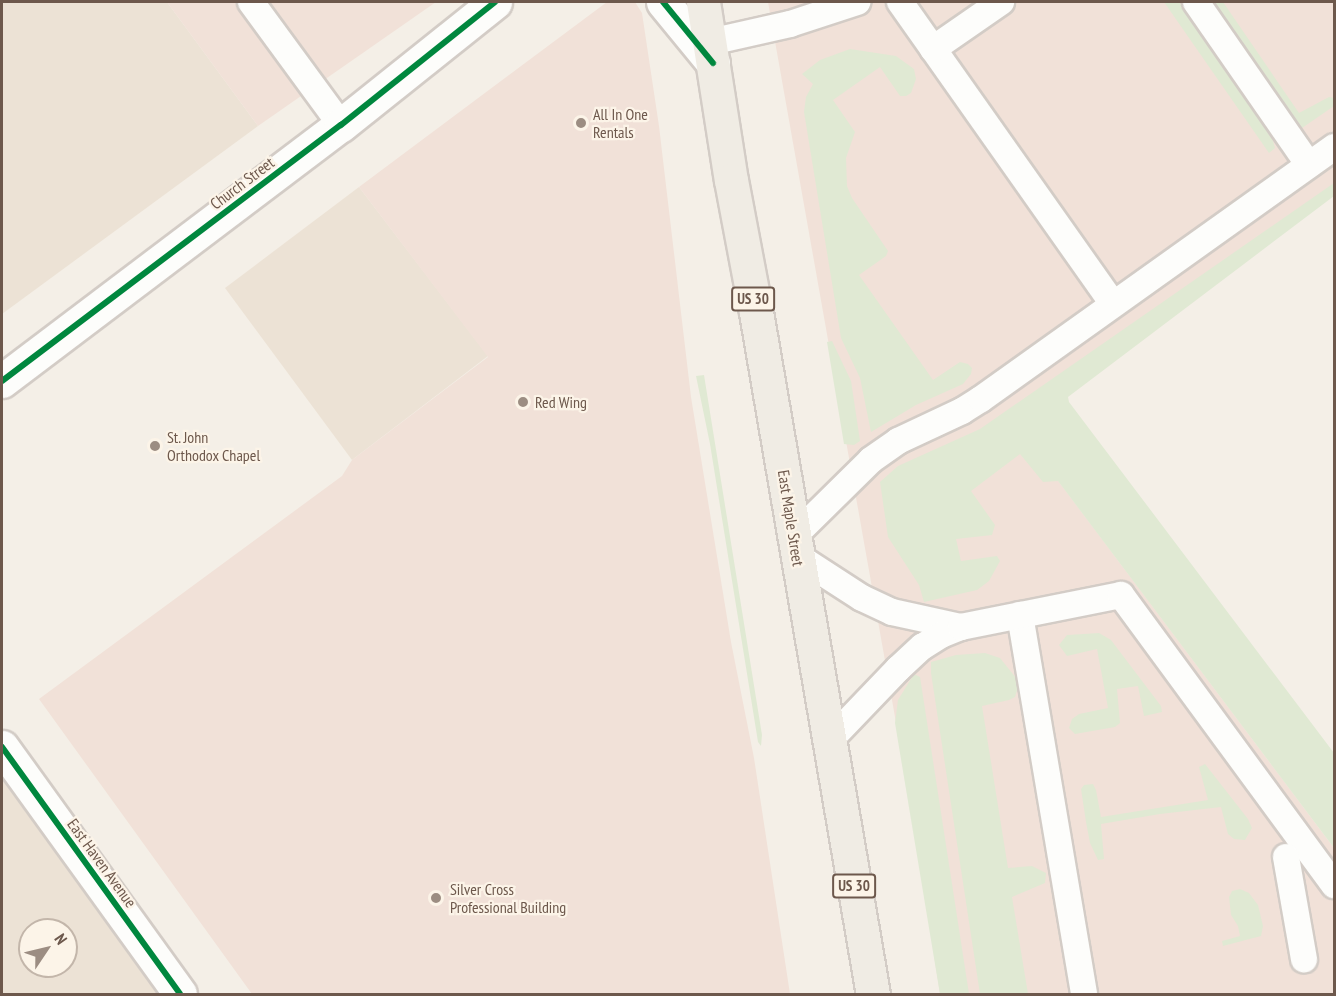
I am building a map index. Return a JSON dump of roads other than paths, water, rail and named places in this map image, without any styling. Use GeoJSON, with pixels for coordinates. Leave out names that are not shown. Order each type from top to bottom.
{"type":"FeatureCollection","features":[{"type":"Feature","properties":{"kind":"main road","name":"US 30"},"geometry":{"type":"LineString","coordinates":[[703,2],[712,53]]}},
{"type":"Feature","properties":{"kind":"main road","name":"East Maple Street"},"geometry":{"type":"LineString","coordinates":[[712,53],[731,180],[873,994]]}},
{"type":"Feature","properties":{"kind":"street","name":"Church Street"},"geometry":{"type":"LineString","coordinates":[[2,381],[341,125],[495,2]]}},
{"type":"Feature","properties":{"kind":"street"},"geometry":{"type":"LineString","coordinates":[[663,2],[712,53]]}},
{"type":"Feature","properties":{"kind":"street","name":"East Haven Avenue"},"geometry":{"type":"LineString","coordinates":[[2,747],[180,994]]}},
{"type":"Feature","properties":{"kind":"lane"},"geometry":{"type":"LineString","coordinates":[[251,2],[341,125]]}},
{"type":"Feature","properties":{"kind":"lane"},"geometry":{"type":"LineString","coordinates":[[712,53],[857,2]]}},
{"type":"Feature","properties":{"kind":"lane"},"geometry":{"type":"LineString","coordinates":[[900,2],[1112,303]]}},
{"type":"Feature","properties":{"kind":"lane"},"geometry":{"type":"LineString","coordinates":[[933,49],[1001,2]]}},
{"type":"Feature","properties":{"kind":"lane"},"geometry":{"type":"LineString","coordinates":[[1196,2],[1309,165]]}},
{"type":"Feature","properties":{"kind":"lane"},"geometry":{"type":"LineString","coordinates":[[961,627],[892,612],[862,598],[796,546],[871,460],[917,431],[962,411],[1335,147]]}},
{"type":"Feature","properties":{"kind":"lane"},"geometry":{"type":"LineString","coordinates":[[829,741],[922,647],[961,627],[1120,595],[1335,885]]}},
{"type":"Feature","properties":{"kind":"lane"},"geometry":{"type":"LineString","coordinates":[[1020,615],[1084,994]]}},
{"type":"Feature","properties":{"kind":"lane"},"geometry":{"type":"LineString","coordinates":[[1286,857],[1304,959]]}},
{"type":"Feature","properties":{"kind":"place","name":"All In One Rentals"},"geometry":{"type":"Point","coordinates":[581,123]}},
{"type":"Feature","properties":{"kind":"place","name":"Red Wing"},"geometry":{"type":"Point","coordinates":[523,402]}},
{"type":"Feature","properties":{"kind":"place","name":"St. John Orthodox Chapel"},"geometry":{"type":"Point","coordinates":[155,446]}},
{"type":"Feature","properties":{"kind":"place","name":"Silver Cross Professional Building"},"geometry":{"type":"Point","coordinates":[436,898]}}]}
